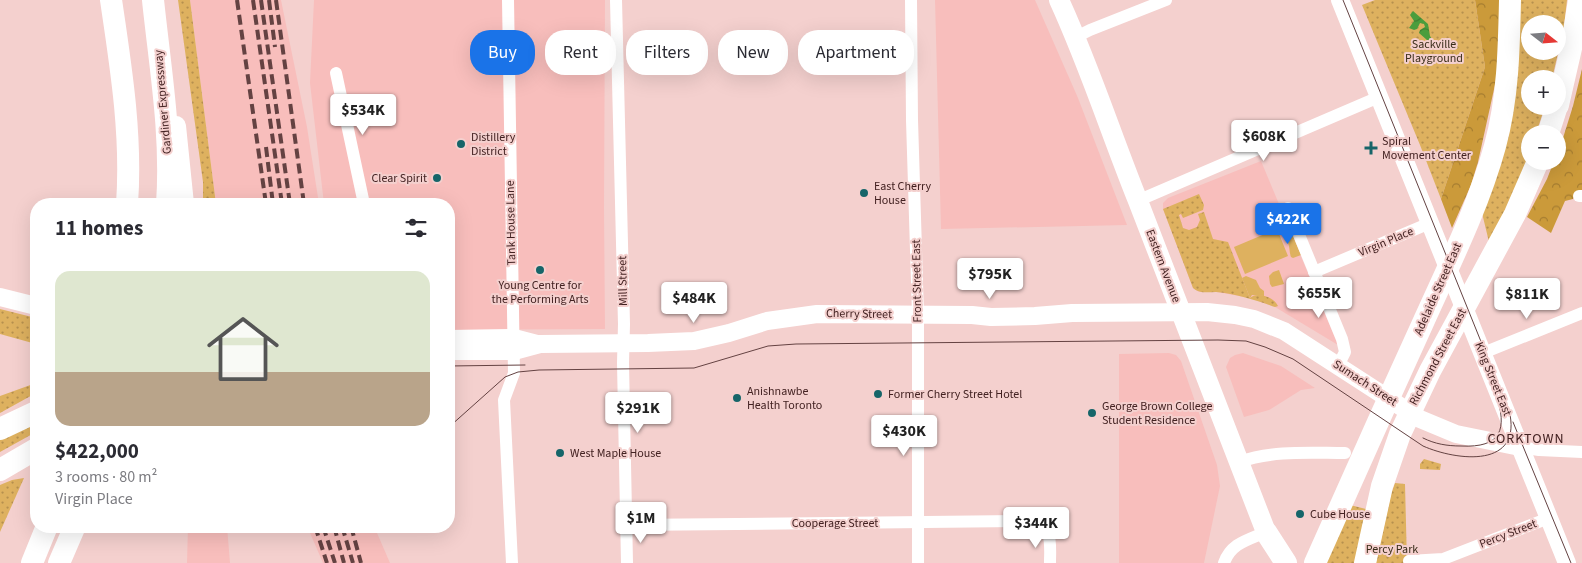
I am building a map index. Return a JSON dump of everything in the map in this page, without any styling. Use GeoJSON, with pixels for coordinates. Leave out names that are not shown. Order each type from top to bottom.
{"type":"FeatureCollection","features":[{"type":"Feature","properties":{"kind":"highway"},"geometry":{"type":"LineString","coordinates":[[111,0],[124,90],[129,183],[128,198]]}},
{"type":"Feature","properties":{"kind":"highway"},"geometry":{"type":"LineString","coordinates":[[125,0],[140,141],[140,198]]}},
{"type":"Feature","properties":{"kind":"highway","name":"Gardiner Expressway"},"geometry":{"type":"LineString","coordinates":[[153,0],[164,96],[167,139],[167,198]]}},
{"type":"Feature","properties":{"kind":"highway","name":"Adelaide Street East"},"geometry":{"type":"LineString","coordinates":[[1315,563],[1448,270],[1479,194],[1494,146],[1500,119],[1509,51],[1510,0]]}},
{"type":"Feature","properties":{"kind":"highway"},"geometry":{"type":"LineString","coordinates":[[1566,70],[1579,0]]}},
{"type":"Feature","properties":{"kind":"highway","name":"Richmond Street East"},"geometry":{"type":"LineString","coordinates":[[1365,563],[1382,486],[1403,427],[1430,371],[1515,214],[1534,170]]}},
{"type":"Feature","properties":{"kind":"highway"},"geometry":{"type":"LineString","coordinates":[[0,429],[30,415]]}},
{"type":"Feature","properties":{"kind":"highway"},"geometry":{"type":"LineString","coordinates":[[0,470],[30,452]]}},
{"type":"Feature","properties":{"kind":"highway","name":"Eastern Avenue"},"geometry":{"type":"LineString","coordinates":[[1266,532],[1270,563]]}},
{"type":"Feature","properties":{"kind":"highway","name":"Eastern Avenue"},"geometry":{"type":"LineString","coordinates":[[1266,532],[1286,563]]}},
{"type":"Feature","properties":{"kind":"highway"},"geometry":{"type":"LineString","coordinates":[[32,563],[45,533]]}},
{"type":"Feature","properties":{"kind":"highway"},"geometry":{"type":"LineString","coordinates":[[59,563],[72,533]]}},
{"type":"Feature","properties":{"kind":"main road"},"geometry":{"type":"LineString","coordinates":[[153,0],[165,45],[183,198]]}},
{"type":"Feature","properties":{"kind":"main road","name":"Eastern Avenue"},"geometry":{"type":"LineString","coordinates":[[1060,0],[1076,37],[1137,201],[1266,532]]}},
{"type":"Feature","properties":{"kind":"street","name":"Tank House Lane"},"geometry":{"type":"LineString","coordinates":[[508,0],[514,373],[504,400],[512,563]]}},
{"type":"Feature","properties":{"kind":"street","name":"Mill Street"},"geometry":{"type":"LineString","coordinates":[[616,0],[627,563]]}},
{"type":"Feature","properties":{"kind":"street","name":"Front Street East"},"geometry":{"type":"LineString","coordinates":[[911,0],[912,120],[918,315],[918,563]]}},
{"type":"Feature","properties":{"kind":"street"},"geometry":{"type":"LineString","coordinates":[[1076,37],[1166,0]]}},
{"type":"Feature","properties":{"kind":"street","name":"King Street East"},"geometry":{"type":"LineString","coordinates":[[1340,0],[1567,563]]}},
{"type":"Feature","properties":{"kind":"street"},"geometry":{"type":"LineString","coordinates":[[336,73],[363,198]]}},
{"type":"Feature","properties":{"kind":"street"},"geometry":{"type":"LineString","coordinates":[[1137,201],[1379,97]]}},
{"type":"Feature","properties":{"kind":"street"},"geometry":{"type":"LineString","coordinates":[[1288,208],[1342,338],[1345,352],[1338,366]]}},
{"type":"Feature","properties":{"kind":"street","name":"Virgin Place"},"geometry":{"type":"LineString","coordinates":[[1314,272],[1430,223]]}},
{"type":"Feature","properties":{"kind":"street"},"geometry":{"type":"LineString","coordinates":[[0,297],[30,304]]}},
{"type":"Feature","properties":{"kind":"street","name":"Cherry Street"},"geometry":{"type":"LineString","coordinates":[[455,339],[514,344],[694,341],[729,333],[767,321],[817,314],[1036,316],[1072,313],[1181,313]]}},
{"type":"Feature","properties":{"kind":"street","name":"Sumach Street"},"geometry":{"type":"LineString","coordinates":[[1181,313],[1235,315],[1262,322],[1284,331],[1420,419],[1444,430],[1478,439],[1539,450],[1582,452]]}},
{"type":"Feature","properties":{"kind":"street"},"geometry":{"type":"LineString","coordinates":[[1483,354],[1582,313]]}},
{"type":"Feature","properties":{"kind":"street","name":"Cherry Street"},"geometry":{"type":"LineString","coordinates":[[455,350],[514,344]]}},
{"type":"Feature","properties":{"kind":"street"},"geometry":{"type":"LineString","coordinates":[[1239,462],[1257,456],[1274,454],[1345,453]]}},
{"type":"Feature","properties":{"kind":"street","name":"Percy Street"},"geometry":{"type":"LineString","coordinates":[[1409,561],[1443,559],[1549,518]]}},
{"type":"Feature","properties":{"kind":"street","name":"Cooperage Street"},"geometry":{"type":"LineString","coordinates":[[627,525],[1029,521],[1037,522],[1047,530],[1050,538],[1050,563]]}},
{"type":"Feature","properties":{"kind":"street"},"geometry":{"type":"LineString","coordinates":[[1224,563],[1232,548],[1266,532]]}},
{"type":"Feature","properties":{"kind":"shaded area"},"geometry":{"type":"Polygon","coordinates":[[[190,0],[281,0],[307,127],[318,198],[215,198],[190,0]]]}},
{"type":"Feature","properties":{"kind":"shaded area","name":"Distillery District"},"geometry":{"type":"Polygon","coordinates":[[[314,0],[605,0],[605,30],[545,30],[545,75],[605,75],[605,329],[455,330],[455,198],[323,198],[310,83],[314,0]]]}},
{"type":"Feature","properties":{"kind":"shaded area"},"geometry":{"type":"Polygon","coordinates":[[[935,0],[1035,0],[1078,98],[1127,225],[941,229],[935,0]]]}},
{"type":"Feature","properties":{"kind":"shaded area"},"geometry":{"type":"Polygon","coordinates":[[[1261,161],[1338,345],[1275,307],[1250,298],[1217,292],[1199,292],[1193,288],[1163,209],[1163,203],[1168,198],[1261,161]]]}},
{"type":"Feature","properties":{"kind":"shaded area"},"geometry":{"type":"Polygon","coordinates":[[[1169,353],[1176,355],[1181,361],[1217,465],[1220,486],[1204,563],[1119,563],[1119,354],[1169,353]]]}},
{"type":"Feature","properties":{"kind":"shaded area"},"geometry":{"type":"Polygon","coordinates":[[[1243,353],[1281,366],[1315,388],[1301,390],[1269,410],[1244,417],[1226,367],[1230,358],[1243,353]]]}},
{"type":"Feature","properties":{"kind":"shaded area"},"geometry":{"type":"Polygon","coordinates":[[[188,533],[228,533],[230,563],[187,563],[188,533]]]}},
{"type":"Feature","properties":{"kind":"shaded area"},"geometry":{"type":"Polygon","coordinates":[[[310,533],[377,533],[390,563],[323,563],[310,533]]]}},
{"type":"Feature","properties":{"kind":"green space"},"geometry":{"type":"Polygon","coordinates":[[[178,0],[190,0],[215,198],[203,198],[203,182],[178,0]]]}},
{"type":"Feature","properties":{"kind":"green space","name":"Sackville Playground"},"geometry":{"type":"Polygon","coordinates":[[[1375,0],[1475,0],[1485,67],[1441,199],[1362,5],[1375,0]]]}},
{"type":"Feature","properties":{"kind":"green space"},"geometry":{"type":"Polygon","coordinates":[[[1475,0],[1500,0],[1500,62],[1478,162],[1471,185],[1452,228],[1441,199],[1485,67],[1475,0]]]}},
{"type":"Feature","properties":{"kind":"green space"},"geometry":{"type":"Polygon","coordinates":[[[1519,0],[1567,0],[1565,15],[1521,15],[1521,60],[1556,60],[1554,70],[1521,70],[1521,115],[1542,115],[1539,125],[1521,125],[1521,170],[1524,170],[1512,199],[1489,242],[1482,213],[1519,0]]]}},
{"type":"Feature","properties":{"kind":"green space"},"geometry":{"type":"Polygon","coordinates":[[[1582,69],[1582,190],[1577,192],[1573,199],[1565,201],[1551,233],[1527,217],[1550,170],[1566,170],[1566,128],[1582,69]]]}},
{"type":"Feature","properties":{"kind":"green space"},"geometry":{"type":"Polygon","coordinates":[[[1199,194],[1204,205],[1203,210],[1183,218],[1181,214],[1179,215],[1183,228],[1189,230],[1197,227],[1200,220],[1198,214],[1204,212],[1213,239],[1228,242],[1250,298],[1257,295],[1265,296],[1273,300],[1278,306],[1275,307],[1231,294],[1201,292],[1193,288],[1163,209],[1199,194]]]}},
{"type":"Feature","properties":{"kind":"green space"},"geometry":{"type":"Polygon","coordinates":[[[1288,224],[1301,255],[1293,258],[1283,233],[1284,226],[1288,224]]]}},
{"type":"Feature","properties":{"kind":"green space"},"geometry":{"type":"Polygon","coordinates":[[[1277,229],[1288,256],[1245,274],[1234,247],[1277,229]]]}},
{"type":"Feature","properties":{"kind":"green space"},"geometry":{"type":"Polygon","coordinates":[[[1279,270],[1284,284],[1272,287],[1269,276],[1279,270]]]}},
{"type":"Feature","properties":{"kind":"green space"},"geometry":{"type":"Polygon","coordinates":[[[1246,276],[1256,280],[1264,291],[1264,296],[1252,295],[1250,298],[1242,278],[1246,276]]]}},
{"type":"Feature","properties":{"kind":"green space"},"geometry":{"type":"Polygon","coordinates":[[[0,309],[30,316],[30,342],[0,334],[0,309]]]}},
{"type":"Feature","properties":{"kind":"green space"},"geometry":{"type":"Polygon","coordinates":[[[30,385],[30,396],[0,413],[0,396],[30,385]]]}},
{"type":"Feature","properties":{"kind":"green space"},"geometry":{"type":"Polygon","coordinates":[[[30,425],[30,435],[0,452],[0,440],[30,425]]]}},
{"type":"Feature","properties":{"kind":"green space"},"geometry":{"type":"Polygon","coordinates":[[[1424,459],[1441,464],[1440,470],[1420,469],[1420,464],[1424,459]]]}},
{"type":"Feature","properties":{"kind":"green space"},"geometry":{"type":"Polygon","coordinates":[[[24,478],[0,532],[0,485],[24,478]]]}},
{"type":"Feature","properties":{"kind":"green space","name":"Percy Park"},"geometry":{"type":"Polygon","coordinates":[[[1395,483],[1405,484],[1407,563],[1376,563],[1391,494],[1395,483]]]}},
{"type":"Feature","properties":{"kind":"green space"},"geometry":{"type":"Polygon","coordinates":[[[1350,505],[1366,509],[1355,563],[1325,563],[1350,505]]]}},
{"type":"Feature","properties":{"kind":"water"},"geometry":{"type":"Polygon","coordinates":[[[1413,11],[1428,24],[1433,44],[1430,44],[1419,33],[1425,27],[1424,24],[1420,23],[1417,29],[1414,30],[1409,28],[1414,21],[1410,15],[1413,11]]]}},
{"type":"Feature","properties":{"kind":"tram line"},"geometry":{"type":"LineString","coordinates":[[1343,0],[1505,401]]}},
{"type":"Feature","properties":{"kind":"tram line"},"geometry":{"type":"LineString","coordinates":[[455,422],[505,377],[518,372],[539,370],[694,368],[768,346],[796,344],[1246,341],[1293,359],[1423,446],[1453,455],[1469,457],[1484,456],[1497,451],[1507,443],[1511,429],[1509,410]]}},
{"type":"Feature","properties":{"kind":"tram line"},"geometry":{"type":"LineString","coordinates":[[455,366],[525,365]]}},
{"type":"Feature","properties":{"kind":"tram line"},"geometry":{"type":"LineString","coordinates":[[1423,438],[1437,443],[1456,446],[1474,446],[1493,440],[1501,427],[1500,407],[1496,394]]}},
{"type":"Feature","properties":{"kind":"tram line"},"geometry":{"type":"LineString","coordinates":[[1513,422],[1571,563]]}},
{"type":"Feature","properties":{"kind":"railway"},"geometry":{"type":"LineString","coordinates":[[237,0],[265,198]]}},
{"type":"Feature","properties":{"kind":"railway"},"geometry":{"type":"LineString","coordinates":[[253,0],[281,198]]}},
{"type":"Feature","properties":{"kind":"railway"},"geometry":{"type":"LineString","coordinates":[[261,0],[289,198]]}},
{"type":"Feature","properties":{"kind":"railway"},"geometry":{"type":"LineString","coordinates":[[269,0],[275,47]]}},
{"type":"Feature","properties":{"kind":"railway"},"geometry":{"type":"LineString","coordinates":[[276,0],[303,198]]}},
{"type":"Feature","properties":{"kind":"railway"},"geometry":{"type":"LineString","coordinates":[[266,147],[272,198]]}},
{"type":"Feature","properties":{"kind":"railway"},"geometry":{"type":"LineString","coordinates":[[317,533],[327,563]]}},
{"type":"Feature","properties":{"kind":"railway"},"geometry":{"type":"LineString","coordinates":[[325,533],[335,563]]}},
{"type":"Feature","properties":{"kind":"railway"},"geometry":{"type":"LineString","coordinates":[[336,533],[344,563]]}},
{"type":"Feature","properties":{"kind":"railway"},"geometry":{"type":"LineString","coordinates":[[344,533],[353,563]]}},
{"type":"Feature","properties":{"kind":"railway"},"geometry":{"type":"LineString","coordinates":[[353,533],[361,563]]}},
{"type":"Feature","properties":{"kind":"place","name":"Distillery District"},"geometry":{"type":"Point","coordinates":[461,144]}},
{"type":"Feature","properties":{"kind":"place","name":"Spiral Movement Center"},"geometry":{"type":"Point","coordinates":[1371,148]}},
{"type":"Feature","properties":{"kind":"place","name":"Clear Spirit"},"geometry":{"type":"Point","coordinates":[437,178]}},
{"type":"Feature","properties":{"kind":"place","name":"East Cherry House"},"geometry":{"type":"Point","coordinates":[864,193]}},
{"type":"Feature","properties":{"kind":"place","name":"Young Centre for the Performing Arts"},"geometry":{"type":"Point","coordinates":[540,270]}},
{"type":"Feature","properties":{"kind":"place","name":"Former Cherry Street Hotel"},"geometry":{"type":"Point","coordinates":[878,394]}},
{"type":"Feature","properties":{"kind":"place","name":"Anishnawbe Health Toronto"},"geometry":{"type":"Point","coordinates":[737,398]}},
{"type":"Feature","properties":{"kind":"place","name":"George Brown College Student Residence"},"geometry":{"type":"Point","coordinates":[1092,413]}},
{"type":"Feature","properties":{"kind":"place","name":"West Maple House"},"geometry":{"type":"Point","coordinates":[560,453]}},
{"type":"Feature","properties":{"kind":"place","name":"Cube House"},"geometry":{"type":"Point","coordinates":[1300,514]}},
{"type":"Feature","properties":{"kind":"district","name":"CORKTOWN"},"geometry":{"type":"Point","coordinates":[1526,439]}}]}
